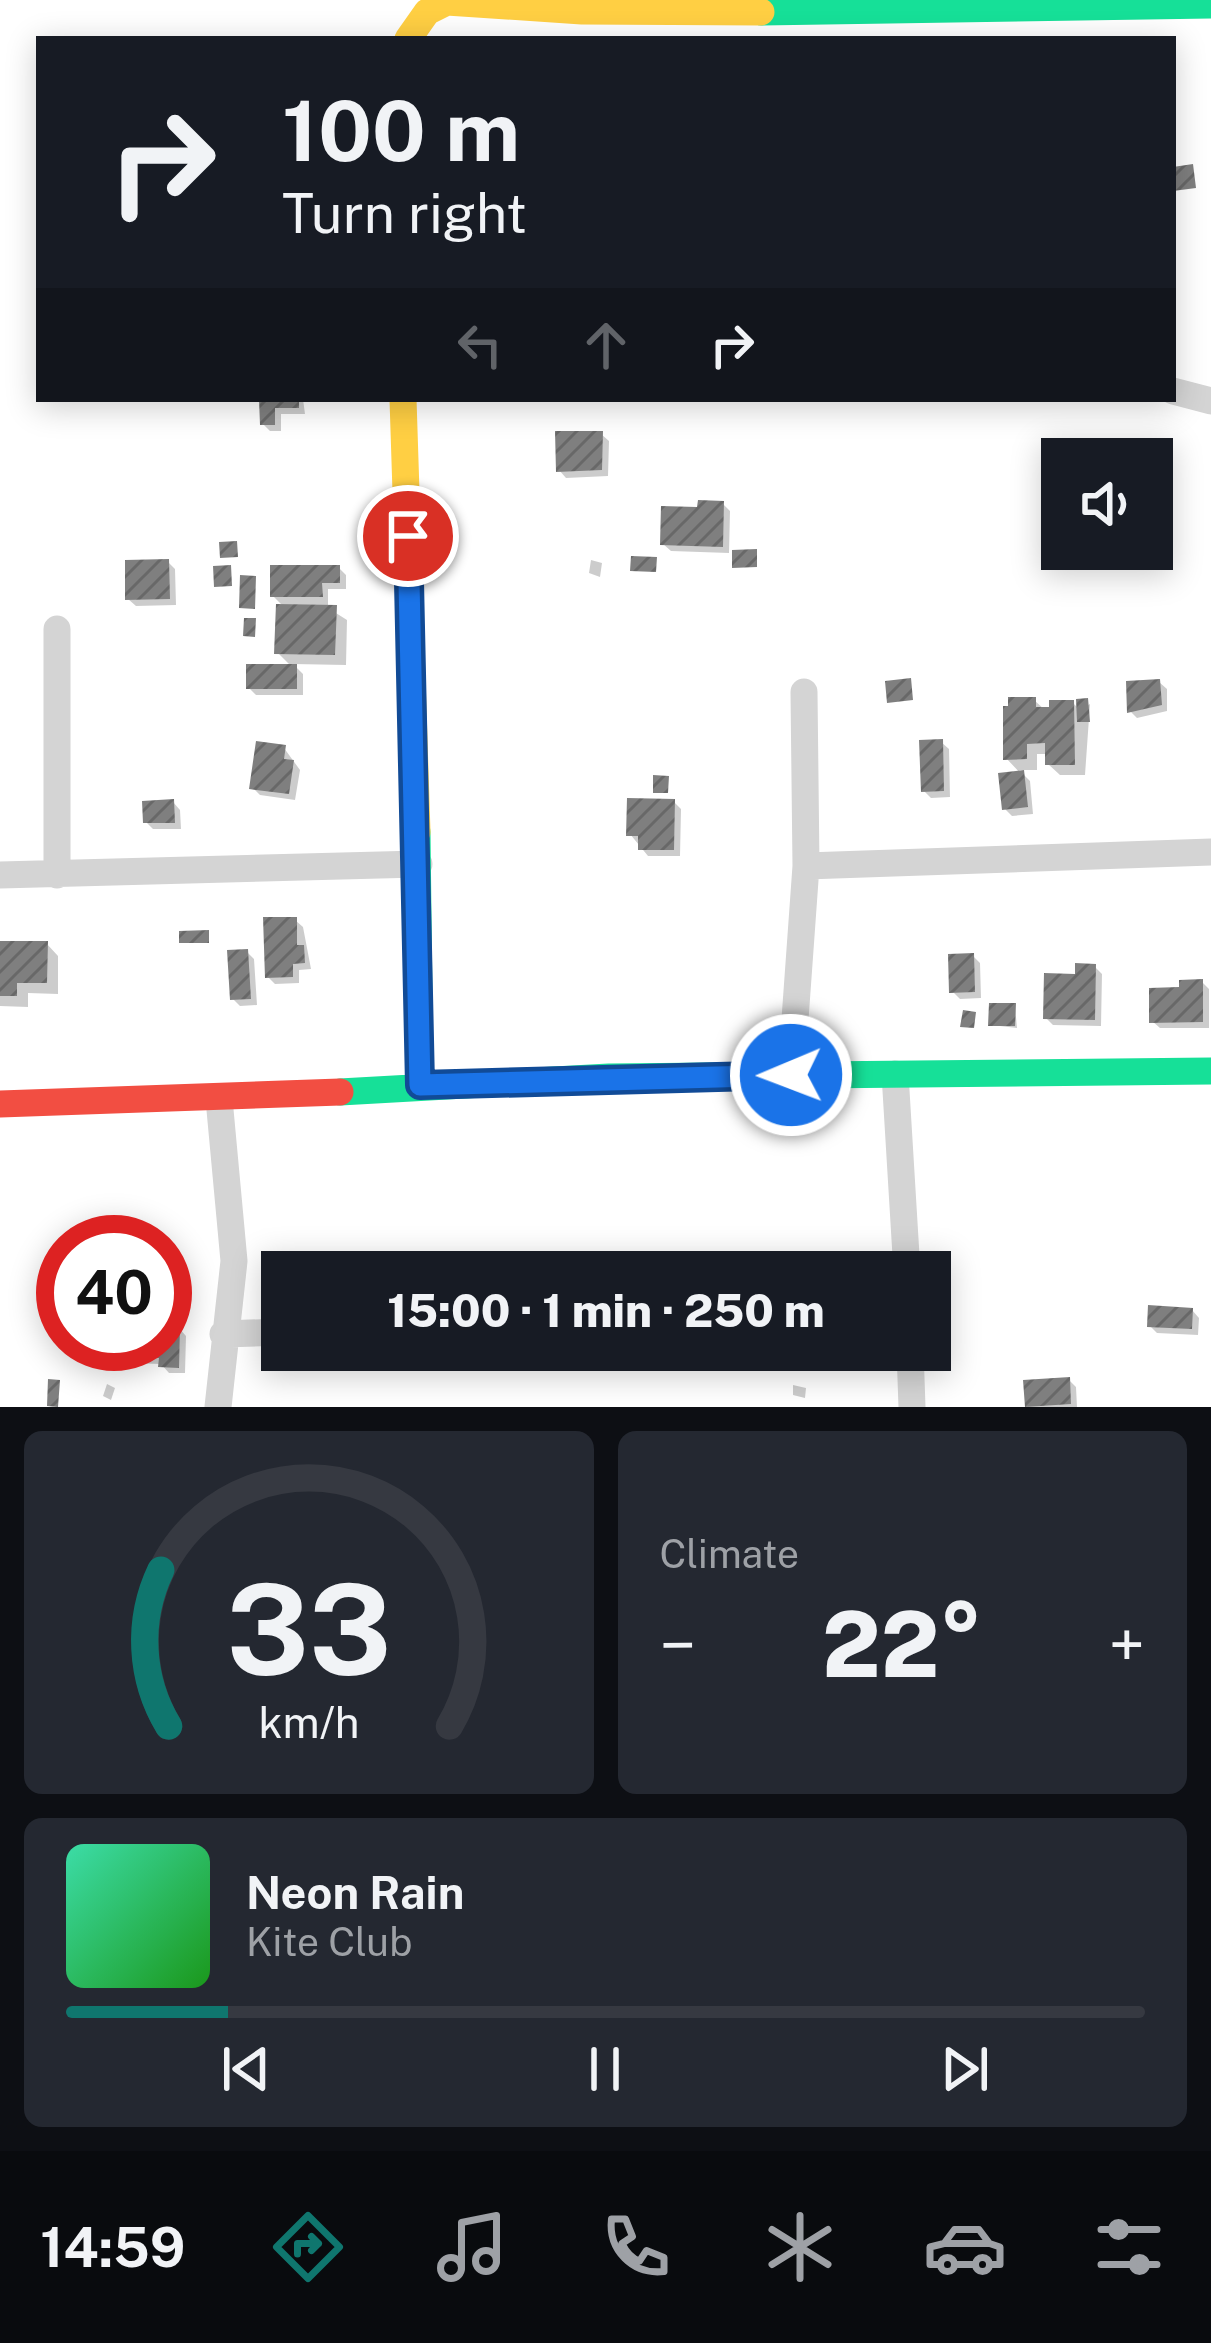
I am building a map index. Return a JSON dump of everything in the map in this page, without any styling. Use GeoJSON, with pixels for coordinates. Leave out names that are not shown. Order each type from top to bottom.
{"type":"FeatureCollection","features":[{"type":"Feature","properties":{"kind":"street"},"geometry":{"type":"LineString","coordinates":[[410,36],[427,12],[447,2],[1211,5]]}},
{"type":"Feature","properties":{"kind":"street"},"geometry":{"type":"LineString","coordinates":[[1176,392],[1211,401]]}},
{"type":"Feature","properties":{"kind":"street"},"geometry":{"type":"LineString","coordinates":[[403,402],[419,864],[420,1085]]}},
{"type":"Feature","properties":{"kind":"street"},"geometry":{"type":"LineString","coordinates":[[57,628],[57,874]]}},
{"type":"Feature","properties":{"kind":"street"},"geometry":{"type":"LineString","coordinates":[[791,1075],[806,866],[804,692]]}},
{"type":"Feature","properties":{"kind":"street"},"geometry":{"type":"LineString","coordinates":[[806,866],[1211,852]]}},
{"type":"Feature","properties":{"kind":"street"},"geometry":{"type":"LineString","coordinates":[[0,874],[419,864]]}},
{"type":"Feature","properties":{"kind":"street"},"geometry":{"type":"LineString","coordinates":[[0,1104],[219,1099],[420,1085],[1211,1071]]}},
{"type":"Feature","properties":{"kind":"street"},"geometry":{"type":"LineString","coordinates":[[895,1075],[907,1251]]}},
{"type":"Feature","properties":{"kind":"street"},"geometry":{"type":"LineString","coordinates":[[218,1407],[234,1261],[219,1099]]}},
{"type":"Feature","properties":{"kind":"street"},"geometry":{"type":"LineString","coordinates":[[223,1334],[261,1333]]}},
{"type":"Feature","properties":{"kind":"street"},"geometry":{"type":"LineString","coordinates":[[911,1371],[912,1407]]}},
{"type":"Feature","properties":{"kind":"building"},"geometry":{"type":"Polygon","coordinates":[[[1193,164],[1196,188],[1176,191],[1176,167],[1193,164]]]}},
{"type":"Feature","properties":{"kind":"building"},"geometry":{"type":"Polygon","coordinates":[[[259,402],[299,402],[299,408],[275,408],[275,425],[260,425],[259,402]]]}},
{"type":"Feature","properties":{"kind":"building"},"geometry":{"type":"Polygon","coordinates":[[[555,431],[603,431],[602,470],[556,472],[555,431]]]}},
{"type":"Feature","properties":{"kind":"building"},"geometry":{"type":"Polygon","coordinates":[[[698,500],[724,501],[723,547],[660,545],[661,506],[697,507],[698,500]]]}},
{"type":"Feature","properties":{"kind":"building"},"geometry":{"type":"Polygon","coordinates":[[[237,541],[238,557],[220,558],[219,542],[237,541]]]}},
{"type":"Feature","properties":{"kind":"building"},"geometry":{"type":"Polygon","coordinates":[[[757,549],[757,567],[732,568],[732,550],[757,549]]]}},
{"type":"Feature","properties":{"kind":"building"},"geometry":{"type":"Polygon","coordinates":[[[631,556],[657,557],[656,572],[630,571],[631,556]]]}},
{"type":"Feature","properties":{"kind":"building"},"geometry":{"type":"Polygon","coordinates":[[[169,559],[170,599],[125,600],[125,560],[169,559]]]}},
{"type":"Feature","properties":{"kind":"building"},"geometry":{"type":"Polygon","coordinates":[[[231,565],[232,586],[214,587],[213,566],[231,565]]]}},
{"type":"Feature","properties":{"kind":"building"},"geometry":{"type":"Polygon","coordinates":[[[270,565],[340,565],[340,583],[322,583],[323,597],[270,597],[270,565]]]}},
{"type":"Feature","properties":{"kind":"building"},"geometry":{"type":"Polygon","coordinates":[[[240,575],[256,576],[255,609],[239,608],[240,575]]]}},
{"type":"Feature","properties":{"kind":"building"},"geometry":{"type":"Polygon","coordinates":[[[276,604],[337,605],[335,655],[274,654],[276,604]]]}},
{"type":"Feature","properties":{"kind":"building"},"geometry":{"type":"Polygon","coordinates":[[[244,618],[256,618],[255,637],[243,636],[244,618]]]}},
{"type":"Feature","properties":{"kind":"building"},"geometry":{"type":"Polygon","coordinates":[[[246,664],[297,664],[297,689],[246,689],[246,664]]]}},
{"type":"Feature","properties":{"kind":"building"},"geometry":{"type":"Polygon","coordinates":[[[911,678],[913,700],[887,703],[885,681],[911,678]]]}},
{"type":"Feature","properties":{"kind":"building"},"geometry":{"type":"Polygon","coordinates":[[[1160,679],[1162,705],[1127,713],[1126,681],[1160,679]]]}},
{"type":"Feature","properties":{"kind":"building"},"geometry":{"type":"Polygon","coordinates":[[[1008,697],[1036,697],[1036,707],[1049,707],[1049,700],[1074,700],[1075,765],[1045,765],[1045,743],[1027,744],[1027,759],[1003,760],[1003,706],[1008,706],[1008,697]]]}},
{"type":"Feature","properties":{"kind":"building"},"geometry":{"type":"Polygon","coordinates":[[[1088,698],[1090,722],[1077,722],[1076,699],[1088,698]]]}},
{"type":"Feature","properties":{"kind":"building"},"geometry":{"type":"Polygon","coordinates":[[[943,739],[944,791],[921,792],[919,740],[943,739]]]}},
{"type":"Feature","properties":{"kind":"building"},"geometry":{"type":"Polygon","coordinates":[[[256,741],[286,745],[284,759],[294,760],[289,794],[249,789],[256,741]]]}},
{"type":"Feature","properties":{"kind":"building"},"geometry":{"type":"Polygon","coordinates":[[[1024,770],[1028,807],[1002,810],[998,773],[1024,770]]]}},
{"type":"Feature","properties":{"kind":"building"},"geometry":{"type":"Polygon","coordinates":[[[653,775],[669,776],[668,793],[653,793],[653,775]]]}},
{"type":"Feature","properties":{"kind":"building"},"geometry":{"type":"Polygon","coordinates":[[[627,798],[675,799],[674,850],[638,850],[638,836],[626,836],[627,798]]]}},
{"type":"Feature","properties":{"kind":"building"},"geometry":{"type":"Polygon","coordinates":[[[174,799],[175,823],[143,823],[142,801],[174,799]]]}},
{"type":"Feature","properties":{"kind":"building"},"geometry":{"type":"Polygon","coordinates":[[[263,917],[297,917],[297,945],[304,945],[305,963],[293,964],[293,977],[265,978],[263,917]]]}},
{"type":"Feature","properties":{"kind":"building"},"geometry":{"type":"Polygon","coordinates":[[[209,930],[209,943],[179,943],[179,931],[209,930]]]}},
{"type":"Feature","properties":{"kind":"building"},"geometry":{"type":"Polygon","coordinates":[[[0,941],[48,941],[47,983],[17,983],[17,996],[0,996],[0,941]]]}},
{"type":"Feature","properties":{"kind":"building"},"geometry":{"type":"Polygon","coordinates":[[[248,949],[251,999],[230,1000],[227,950],[248,949]]]}},
{"type":"Feature","properties":{"kind":"building"},"geometry":{"type":"Polygon","coordinates":[[[974,953],[975,992],[949,993],[948,954],[974,953]]]}},
{"type":"Feature","properties":{"kind":"building"},"geometry":{"type":"Polygon","coordinates":[[[1075,963],[1096,964],[1095,1020],[1043,1019],[1044,973],[1075,974],[1075,963]]]}},
{"type":"Feature","properties":{"kind":"building"},"geometry":{"type":"Polygon","coordinates":[[[1203,979],[1203,1022],[1149,1023],[1149,988],[1179,987],[1179,980],[1203,979]]]}},
{"type":"Feature","properties":{"kind":"building"},"geometry":{"type":"Polygon","coordinates":[[[989,1003],[1016,1003],[1015,1026],[988,1026],[989,1003]]]}},
{"type":"Feature","properties":{"kind":"building"},"geometry":{"type":"Polygon","coordinates":[[[963,1010],[976,1012],[974,1028],[960,1027],[963,1010]]]}},
{"type":"Feature","properties":{"kind":"building"},"geometry":{"type":"Polygon","coordinates":[[[1148,1305],[1193,1308],[1192,1329],[1147,1327],[1148,1305]]]}},
{"type":"Feature","properties":{"kind":"building"},"geometry":{"type":"Polygon","coordinates":[[[1070,1377],[1071,1404],[1025,1407],[1023,1380],[1070,1377]]]}},
{"type":"Feature","properties":{"kind":"building"},"geometry":{"type":"Polygon","coordinates":[[[48,1379],[60,1380],[58,1407],[47,1406],[48,1379]]]}},
{"type":"Feature","properties":{"kind":"traffic: fast"},"geometry":{"type":"LineString","coordinates":[[761,12],[1211,5]]}},
{"type":"Feature","properties":{"kind":"traffic: fast"},"geometry":{"type":"LineString","coordinates":[[417,832],[420,1085]]}},
{"type":"Feature","properties":{"kind":"traffic: fast"},"geometry":{"type":"LineString","coordinates":[[340,1092],[609,1077],[1211,1071]]}},
{"type":"Feature","properties":{"kind":"traffic: slow"},"geometry":{"type":"LineString","coordinates":[[410,36],[427,12],[447,2],[582,11],[761,12]]}},
{"type":"Feature","properties":{"kind":"traffic: slow"},"geometry":{"type":"LineString","coordinates":[[403,402],[417,832]]}},
{"type":"Feature","properties":{"kind":"traffic: jam"},"geometry":{"type":"LineString","coordinates":[[0,1104],[340,1092]]}},
{"type":"Feature","properties":{"kind":"route"},"geometry":{"type":"LineString","coordinates":[[408,536],[420,1085],[791,1075]]}}]}
